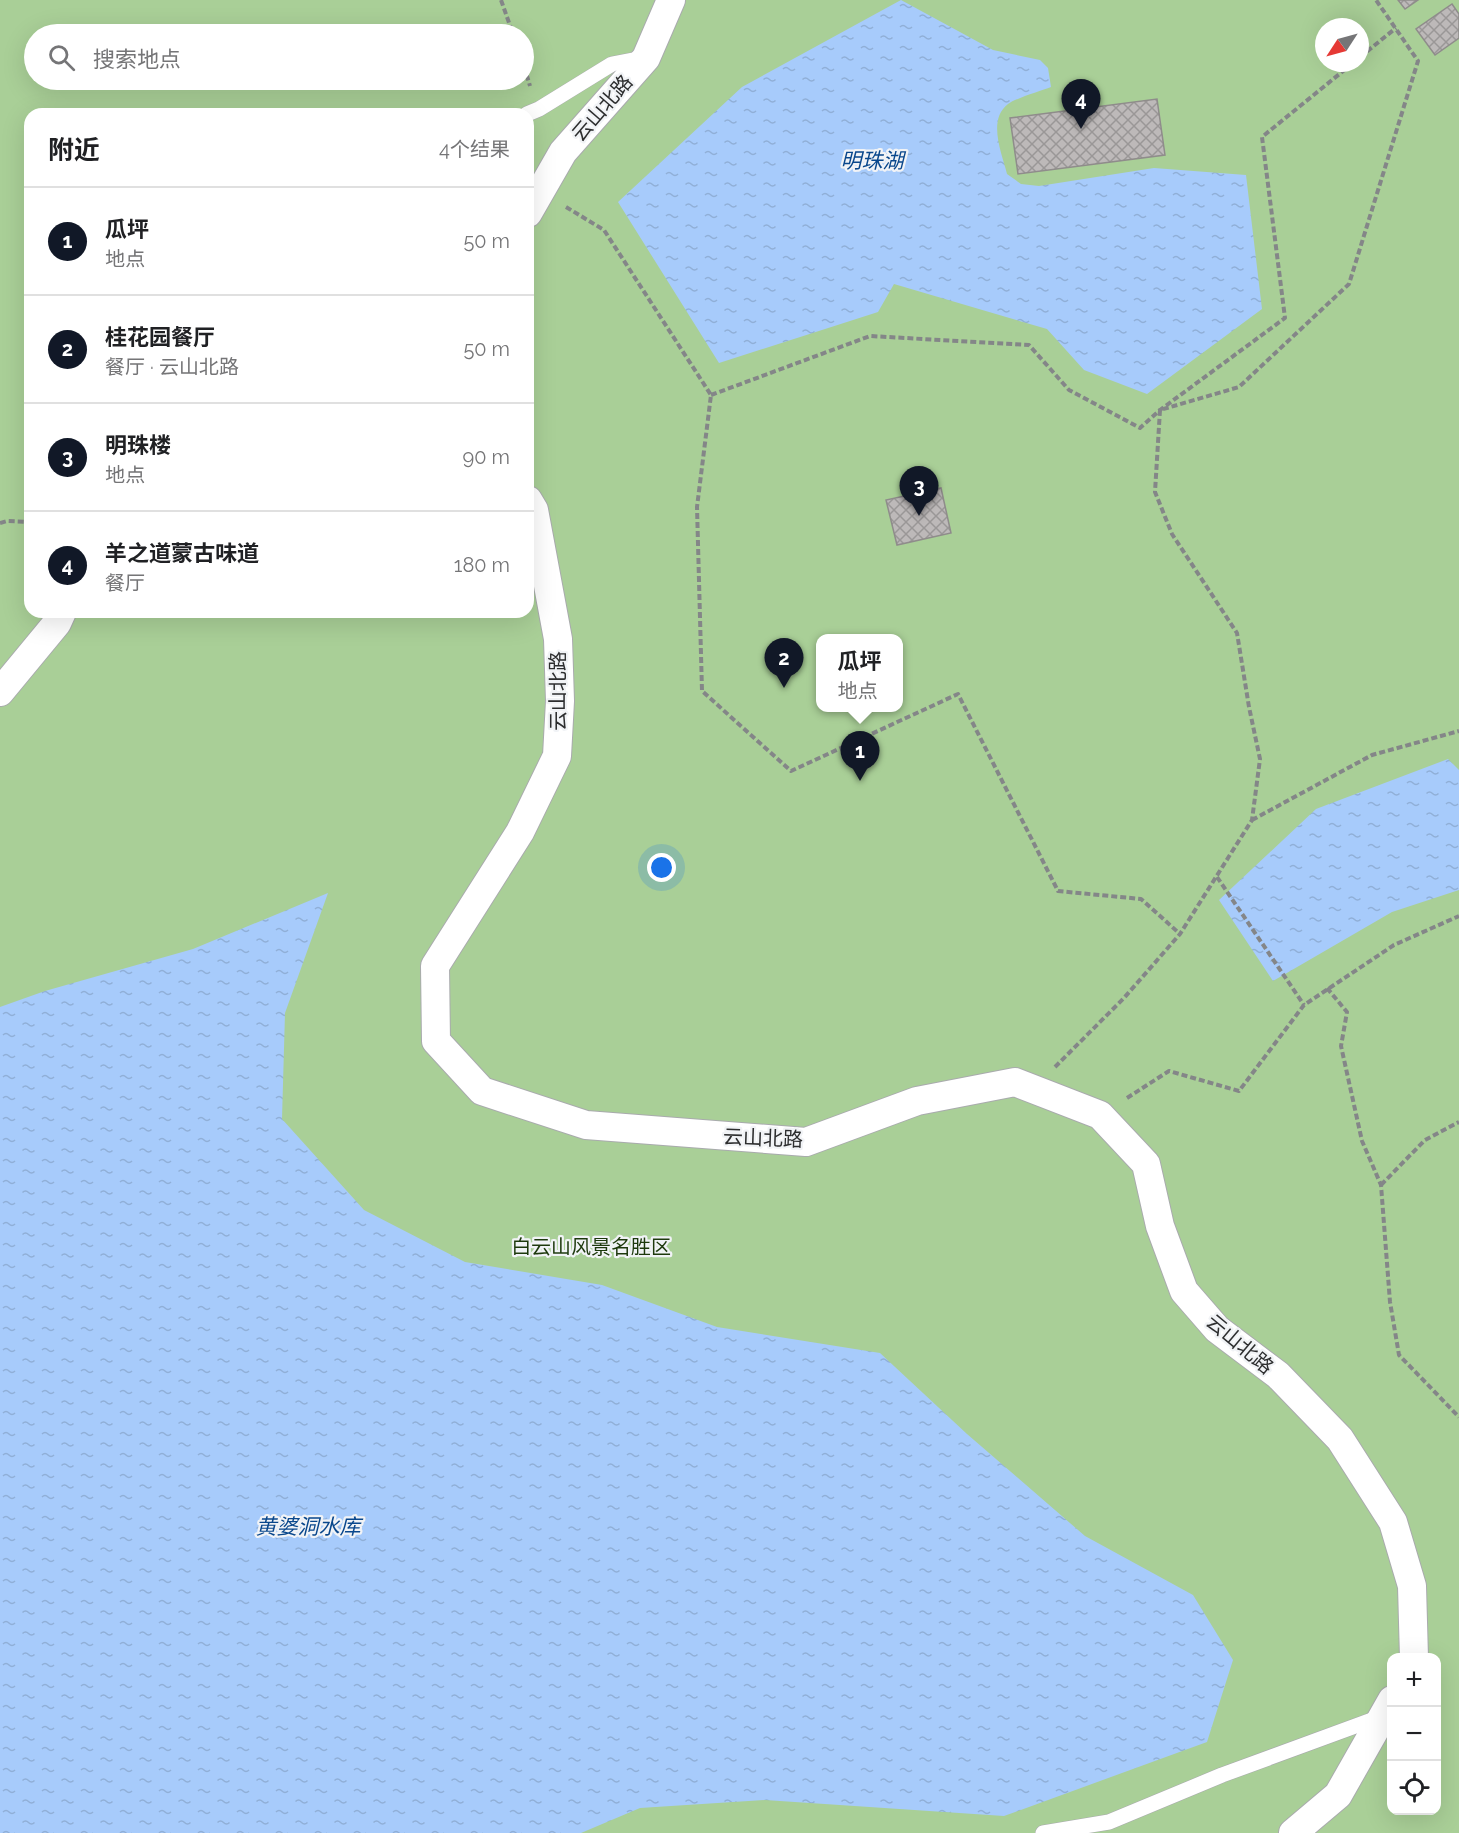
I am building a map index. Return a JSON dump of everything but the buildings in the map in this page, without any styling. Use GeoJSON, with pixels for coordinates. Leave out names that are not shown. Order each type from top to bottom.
{"type":"FeatureCollection","features":[{"type":"Feature","properties":{"kind":"street","name":"云山北路"},"geometry":{"type":"LineString","coordinates":[[534,202],[563,152],[646,58],[671,0]]}},
{"type":"Feature","properties":{"kind":"street","name":"云山北路"},"geometry":{"type":"LineString","coordinates":[[534,510],[558,639],[560,701],[557,756],[520,832],[435,966],[436,1041],[482,1091],[586,1125],[806,1142],[917,1101],[1015,1083],[1100,1115],[1146,1164],[1160,1226],[1184,1291],[1216,1329],[1278,1375],[1340,1439],[1393,1522],[1412,1586],[1414,1653]]}},
{"type":"Feature","properties":{"kind":"street"},"geometry":{"type":"LineString","coordinates":[[0,692],[59,618]]}},
{"type":"Feature","properties":{"kind":"street"},"geometry":{"type":"LineString","coordinates":[[1293,1833],[1338,1795],[1387,1708]]}},
{"type":"Feature","properties":{"kind":"lane"},"geometry":{"type":"LineString","coordinates":[[534,111],[612,64],[646,58]]}},
{"type":"Feature","properties":{"kind":"lane"},"geometry":{"type":"LineString","coordinates":[[1043,1833],[1109,1822],[1387,1708]]}},
{"type":"Feature","properties":{"kind":"path"},"geometry":{"type":"LineString","coordinates":[[501,0],[509,24]]}},
{"type":"Feature","properties":{"kind":"path"},"geometry":{"type":"LineString","coordinates":[[1160,410],[1239,387],[1348,284],[1419,61],[1376,0]]}},
{"type":"Feature","properties":{"kind":"path"},"geometry":{"type":"LineString","coordinates":[[1369,50],[1396,28]]}},
{"type":"Feature","properties":{"kind":"path"},"geometry":{"type":"LineString","coordinates":[[711,395],[870,336],[1029,345],[1069,390],[1140,428],[1160,410],[1285,318],[1262,137],[1342,72]]}},
{"type":"Feature","properties":{"kind":"path"},"geometry":{"type":"LineString","coordinates":[[534,202],[604,230],[711,395],[697,507],[702,691],[791,771],[958,694],[1058,891],[1141,899],[1180,934]]}},
{"type":"Feature","properties":{"kind":"path"},"geometry":{"type":"LineString","coordinates":[[1033,1089],[1124,998],[1180,934],[1252,820],[1260,759],[1237,633],[1172,534],[1155,492],[1160,410]]}},
{"type":"Feature","properties":{"kind":"path"},"geometry":{"type":"LineString","coordinates":[[0,523],[24,522]]}},
{"type":"Feature","properties":{"kind":"path"},"geometry":{"type":"LineString","coordinates":[[1252,820],[1372,755],[1459,731]]}},
{"type":"Feature","properties":{"kind":"path"},"geometry":{"type":"LineString","coordinates":[[1217,877],[1304,1005]]}},
{"type":"Feature","properties":{"kind":"path"},"geometry":{"type":"LineString","coordinates":[[1100,1115],[1169,1071],[1239,1091],[1304,1005],[1394,945],[1459,916]]}},
{"type":"Feature","properties":{"kind":"path"},"geometry":{"type":"LineString","coordinates":[[1327,988],[1347,1012],[1341,1046],[1362,1141],[1381,1185],[1390,1302],[1399,1355],[1459,1417]]}},
{"type":"Feature","properties":{"kind":"path"},"geometry":{"type":"LineString","coordinates":[[1381,1185],[1425,1140],[1459,1122]]}},
{"type":"Feature","properties":{"kind":"green space","name":"白云山风景名胜区"},"geometry":{"type":"Polygon","coordinates":[[[0,0],[1459,0],[1459,1833],[0,1833],[0,0]]]}},
{"type":"Feature","properties":{"kind":"water","name":"明珠湖"},"geometry":{"type":"Polygon","coordinates":[[[901,0],[993,50],[1040,60],[1048,68],[1051,87],[1008,104],[998,119],[998,138],[1007,174],[1021,184],[1039,186],[1154,168],[1246,175],[1262,309],[1147,394],[1084,370],[1047,329],[894,284],[878,312],[719,363],[618,202],[742,87],[901,0]]]}},
{"type":"Feature","properties":{"kind":"water"},"geometry":{"type":"Polygon","coordinates":[[[1448,759],[1459,770],[1459,890],[1392,912],[1273,981],[1219,900],[1316,809],[1448,759]]]}},
{"type":"Feature","properties":{"kind":"water","name":"黄婆洞水库"},"geometry":{"type":"Polygon","coordinates":[[[328,893],[285,1013],[282,1119],[364,1210],[465,1262],[602,1285],[717,1327],[880,1353],[967,1434],[1085,1536],[1193,1595],[1233,1660],[1207,1742],[1004,1816],[765,1800],[640,1808],[581,1833],[0,1833],[0,1007],[45,991],[193,949],[328,893]]]}},
{"type":"Feature","properties":{"kind":"place","name":"羊之道蒙古味道"},"geometry":{"type":"Point","coordinates":[1081,129]}},
{"type":"Feature","properties":{"kind":"place","name":"明珠楼"},"geometry":{"type":"Point","coordinates":[919,516]}},
{"type":"Feature","properties":{"kind":"place","name":"桂花园餐厅"},"geometry":{"type":"Point","coordinates":[784,688]}},
{"type":"Feature","properties":{"kind":"place","name":"瓜坪"},"geometry":{"type":"Point","coordinates":[860,781]}}]}
